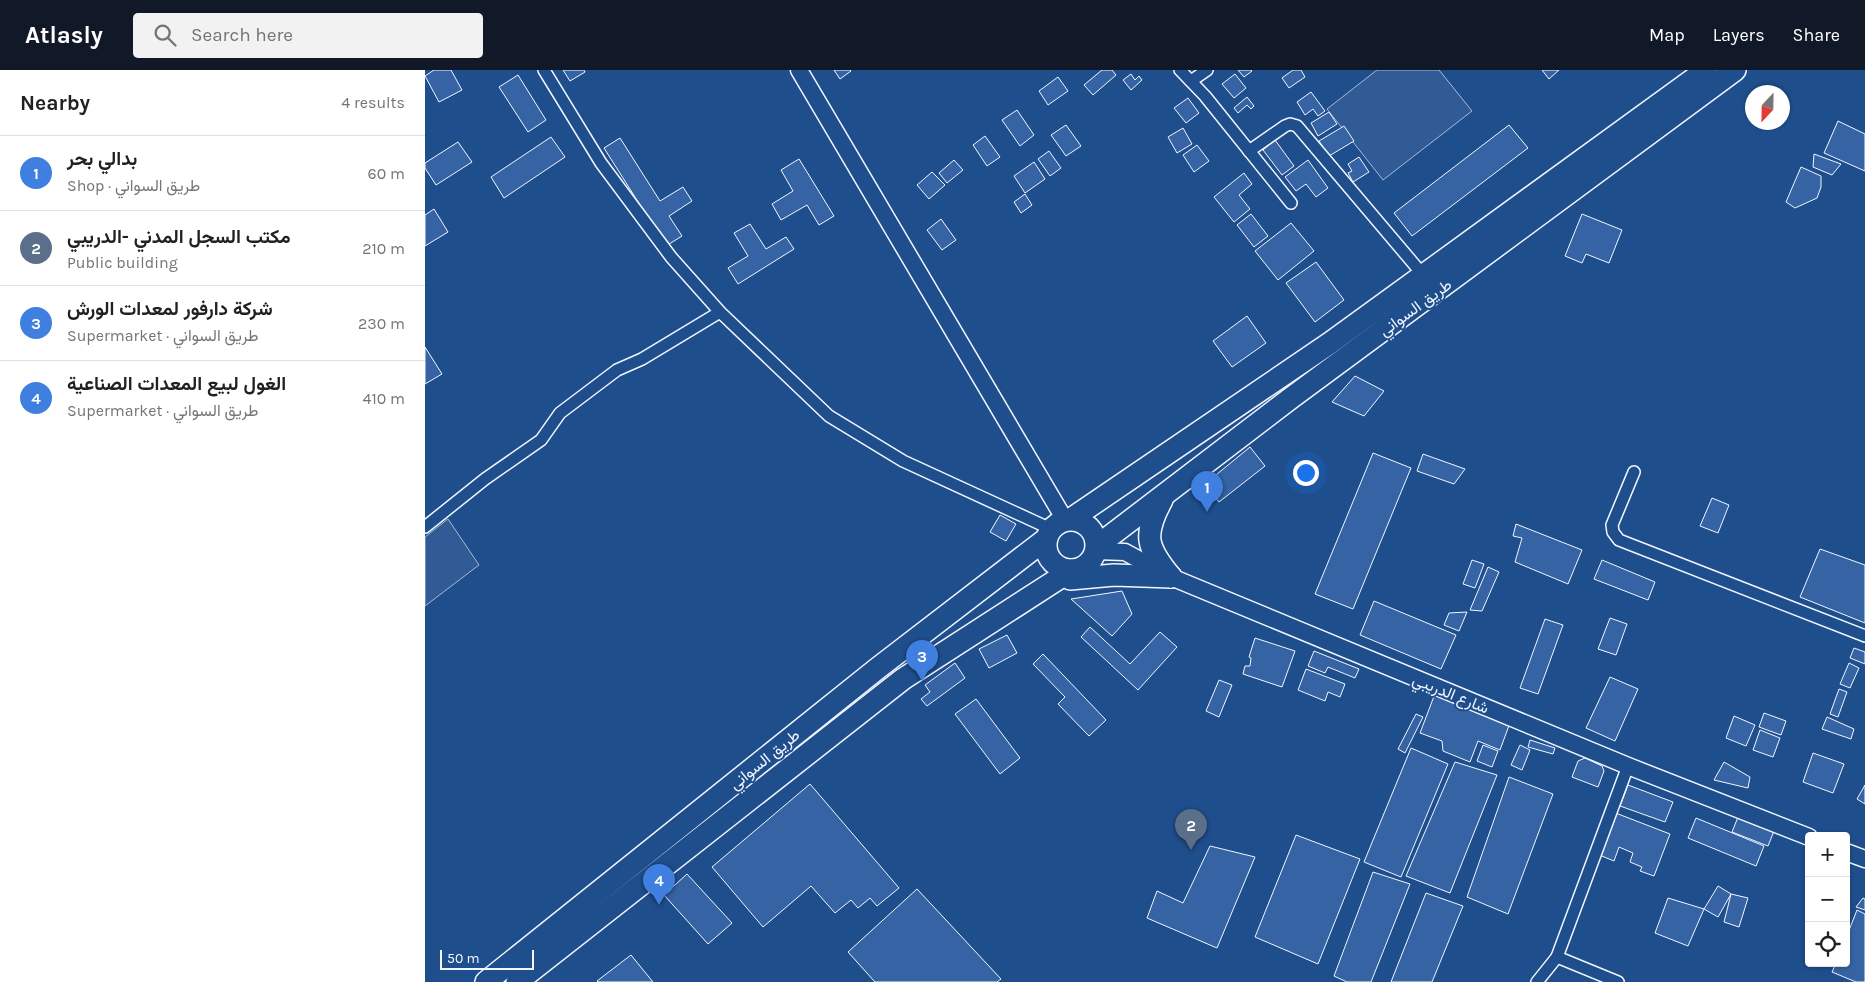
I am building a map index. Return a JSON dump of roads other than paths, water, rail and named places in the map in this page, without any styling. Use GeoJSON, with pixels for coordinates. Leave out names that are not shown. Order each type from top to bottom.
{"type":"FeatureCollection","features":[{"type":"Feature","properties":{"kind":"highway","name":"طريق السواني"},"geometry":{"type":"LineString","coordinates":[[486,982],[877,668],[1058,527],[1330,344],[1706,70]]}},
{"type":"Feature","properties":{"kind":"highway","name":"طريق السواني"},"geometry":{"type":"LineString","coordinates":[[1096,549],[1291,398],[1735,70]]}},
{"type":"Feature","properties":{"kind":"highway"},"geometry":{"type":"LineString","coordinates":[[1164,497],[1153,517],[1149,538],[1156,559],[1171,577]]}},
{"type":"Feature","properties":{"kind":"highway"},"geometry":{"type":"LineString","coordinates":[[1087,525],[1095,535],[1096,549],[1087,564],[1072,570],[1061,568],[1051,561],[1046,550],[1058,527],[1087,525]]}},
{"type":"Feature","properties":{"kind":"highway","name":"طريق السواني"},"geometry":{"type":"LineString","coordinates":[[518,981],[903,679],[1072,570]]}},
{"type":"Feature","properties":{"kind":"highway"},"geometry":{"type":"LineString","coordinates":[[1054,582],[1114,575],[1171,577]]}},
{"type":"Feature","properties":{"kind":"street"},"geometry":{"type":"LineString","coordinates":[[545,70],[601,163],[671,257],[720,312],[829,416],[903,461],[1058,527]]}},
{"type":"Feature","properties":{"kind":"street"},"geometry":{"type":"LineString","coordinates":[[799,70],[1058,527]]}},
{"type":"Feature","properties":{"kind":"street"},"geometry":{"type":"LineString","coordinates":[[1180,70],[1291,203]]}},
{"type":"Feature","properties":{"kind":"street"},"geometry":{"type":"LineString","coordinates":[[1191,81],[1207,70]]}},
{"type":"Feature","properties":{"kind":"street"},"geometry":{"type":"LineString","coordinates":[[1249,152],[1285,126],[1290,124],[1297,126],[1424,276]]}},
{"type":"Feature","properties":{"kind":"street"},"geometry":{"type":"LineString","coordinates":[[425,527],[485,479],[541,440],[559,413],[617,370],[642,359],[720,312]]}},
{"type":"Feature","properties":{"kind":"street"},"geometry":{"type":"LineString","coordinates":[[1634,472],[1612,525],[1613,532],[1619,540],[1865,636]]}},
{"type":"Feature","properties":{"kind":"street","name":"شارع الدريبي"},"geometry":{"type":"LineString","coordinates":[[1096,549],[1125,552],[1171,577],[1628,766],[1805,835]]}},
{"type":"Feature","properties":{"kind":"street"},"geometry":{"type":"LineString","coordinates":[[1537,982],[1557,957],[1628,766]]}},
{"type":"Feature","properties":{"kind":"street"},"geometry":{"type":"LineString","coordinates":[[1850,853],[1865,859]]}},
{"type":"Feature","properties":{"kind":"street"},"geometry":{"type":"LineString","coordinates":[[1557,957],[1618,982]]}},
{"type":"Feature","properties":{"kind":"place","name":"بدالي بحر"},"geometry":{"type":"Point","coordinates":[1207,512]}},
{"type":"Feature","properties":{"kind":"place","name":"شركة دارفور لمعدات الورش"},"geometry":{"type":"Point","coordinates":[922,681]}},
{"type":"Feature","properties":{"kind":"place","name":"مكتب السجل المدني -الدريبي"},"geometry":{"type":"Point","coordinates":[1191,850]}},
{"type":"Feature","properties":{"kind":"place","name":"الغول لبيع المعدات الصناعية"},"geometry":{"type":"Point","coordinates":[659,905]}}]}
